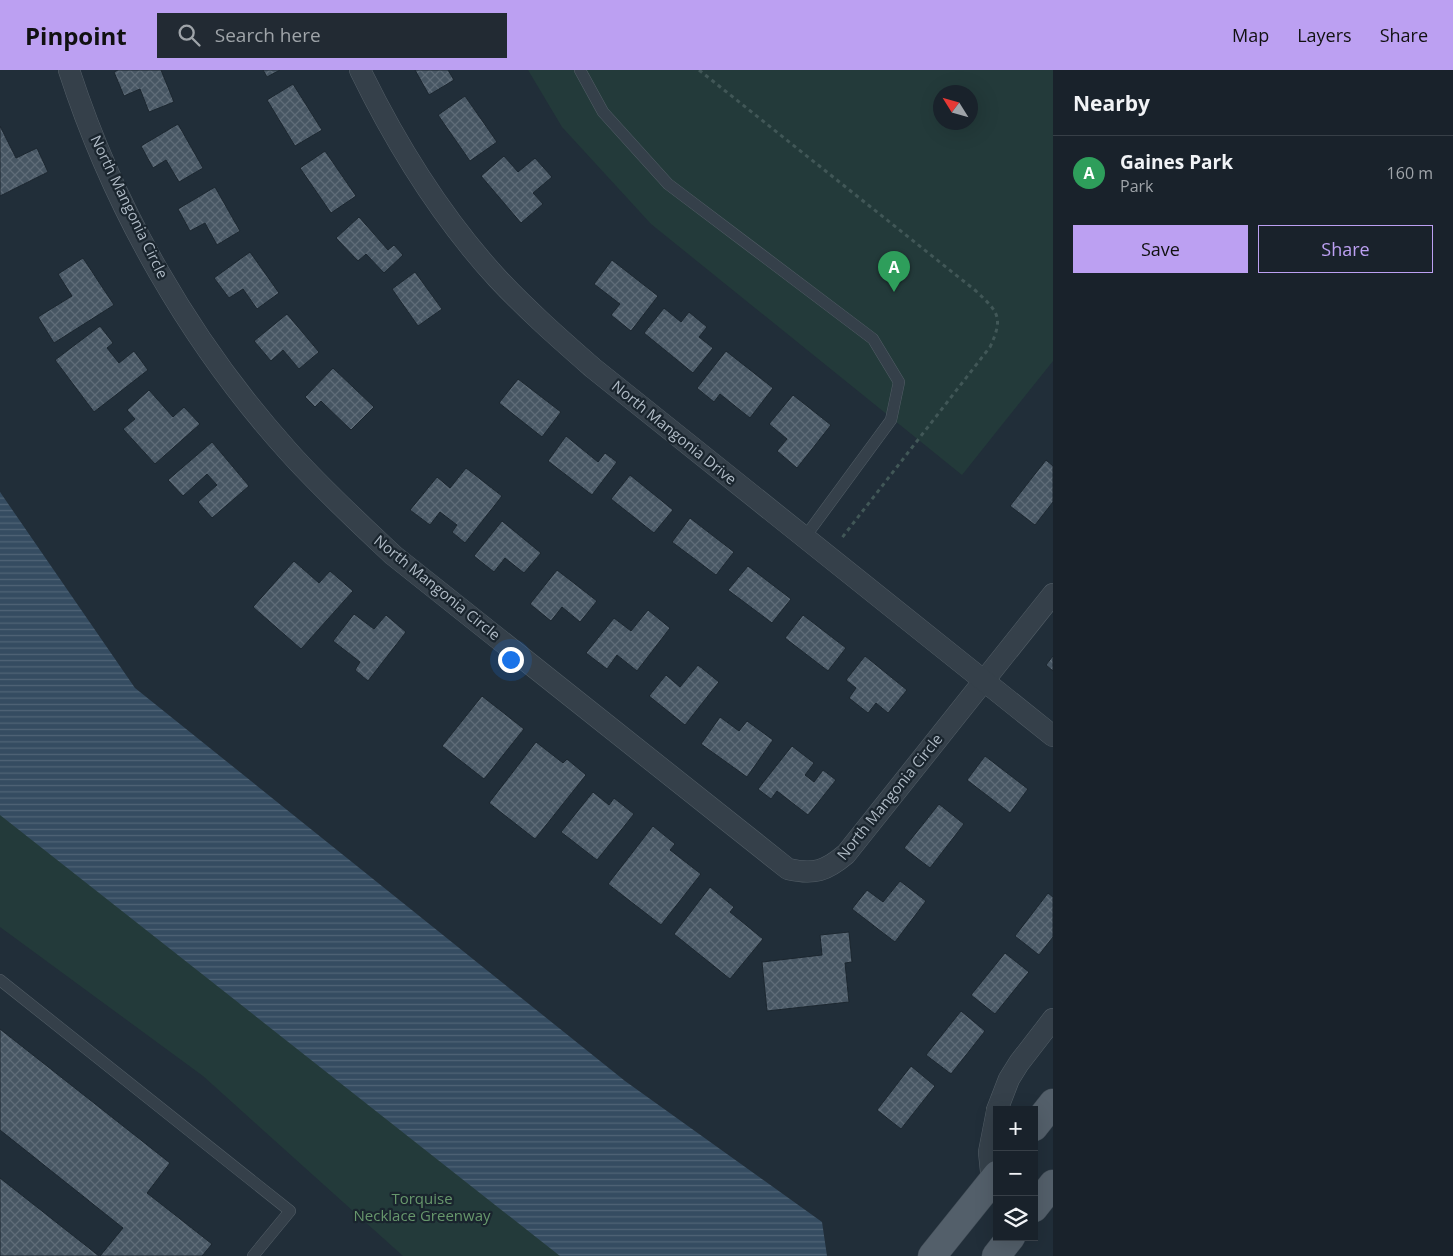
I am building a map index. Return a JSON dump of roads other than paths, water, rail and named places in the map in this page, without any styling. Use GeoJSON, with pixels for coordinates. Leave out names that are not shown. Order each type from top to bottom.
{"type":"FeatureCollection","features":[{"type":"Feature","properties":{"kind":"main road"},"geometry":{"type":"LineString","coordinates":[[1038,1122],[1053,1103]]}},
{"type":"Feature","properties":{"kind":"main road"},"geometry":{"type":"LineString","coordinates":[[932,1256],[993,1179]]}},
{"type":"Feature","properties":{"kind":"main road"},"geometry":{"type":"LineString","coordinates":[[996,1256],[1008,1241]]}},
{"type":"Feature","properties":{"kind":"street","name":"North Mangonia Circle"},"geometry":{"type":"LineString","coordinates":[[69,70],[104,163],[140,238],[167,286],[218,364],[288,451],[338,504],[393,555],[788,869],[804,872],[819,871],[834,865],[846,854],[1053,594]]}},
{"type":"Feature","properties":{"kind":"street","name":"North Mangonia Drive"},"geometry":{"type":"LineString","coordinates":[[360,70],[411,164],[457,230],[498,279],[543,325],[593,368],[1053,736]]}},
{"type":"Feature","properties":{"kind":"street"},"geometry":{"type":"LineString","coordinates":[[999,1106],[1009,1079],[1019,1063],[1053,1019]]}},
{"type":"Feature","properties":{"kind":"street"},"geometry":{"type":"LineString","coordinates":[[993,1131],[989,1152],[993,1173]]}},
{"type":"Feature","properties":{"kind":"lane"},"geometry":{"type":"LineString","coordinates":[[580,70],[603,112],[668,184],[873,339],[899,382],[891,420],[805,537]]}},
{"type":"Feature","properties":{"kind":"lane"},"geometry":{"type":"LineString","coordinates":[[0,980],[290,1211],[253,1256]]}},
{"type":"Feature","properties":{"kind":"water"},"geometry":{"type":"Polygon","coordinates":[[[0,492],[135,688],[625,1081],[822,1222],[827,1256],[560,1256],[0,815],[0,492]]]}},
{"type":"Feature","properties":{"kind":"place","name":"Gaines Park"},"geometry":{"type":"Point","coordinates":[894,292]}},
{"type":"Feature","properties":{"kind":"park label","name":"Torquise Necklace Greenway"},"geometry":{"type":"Point","coordinates":[422,1208]}}]}
